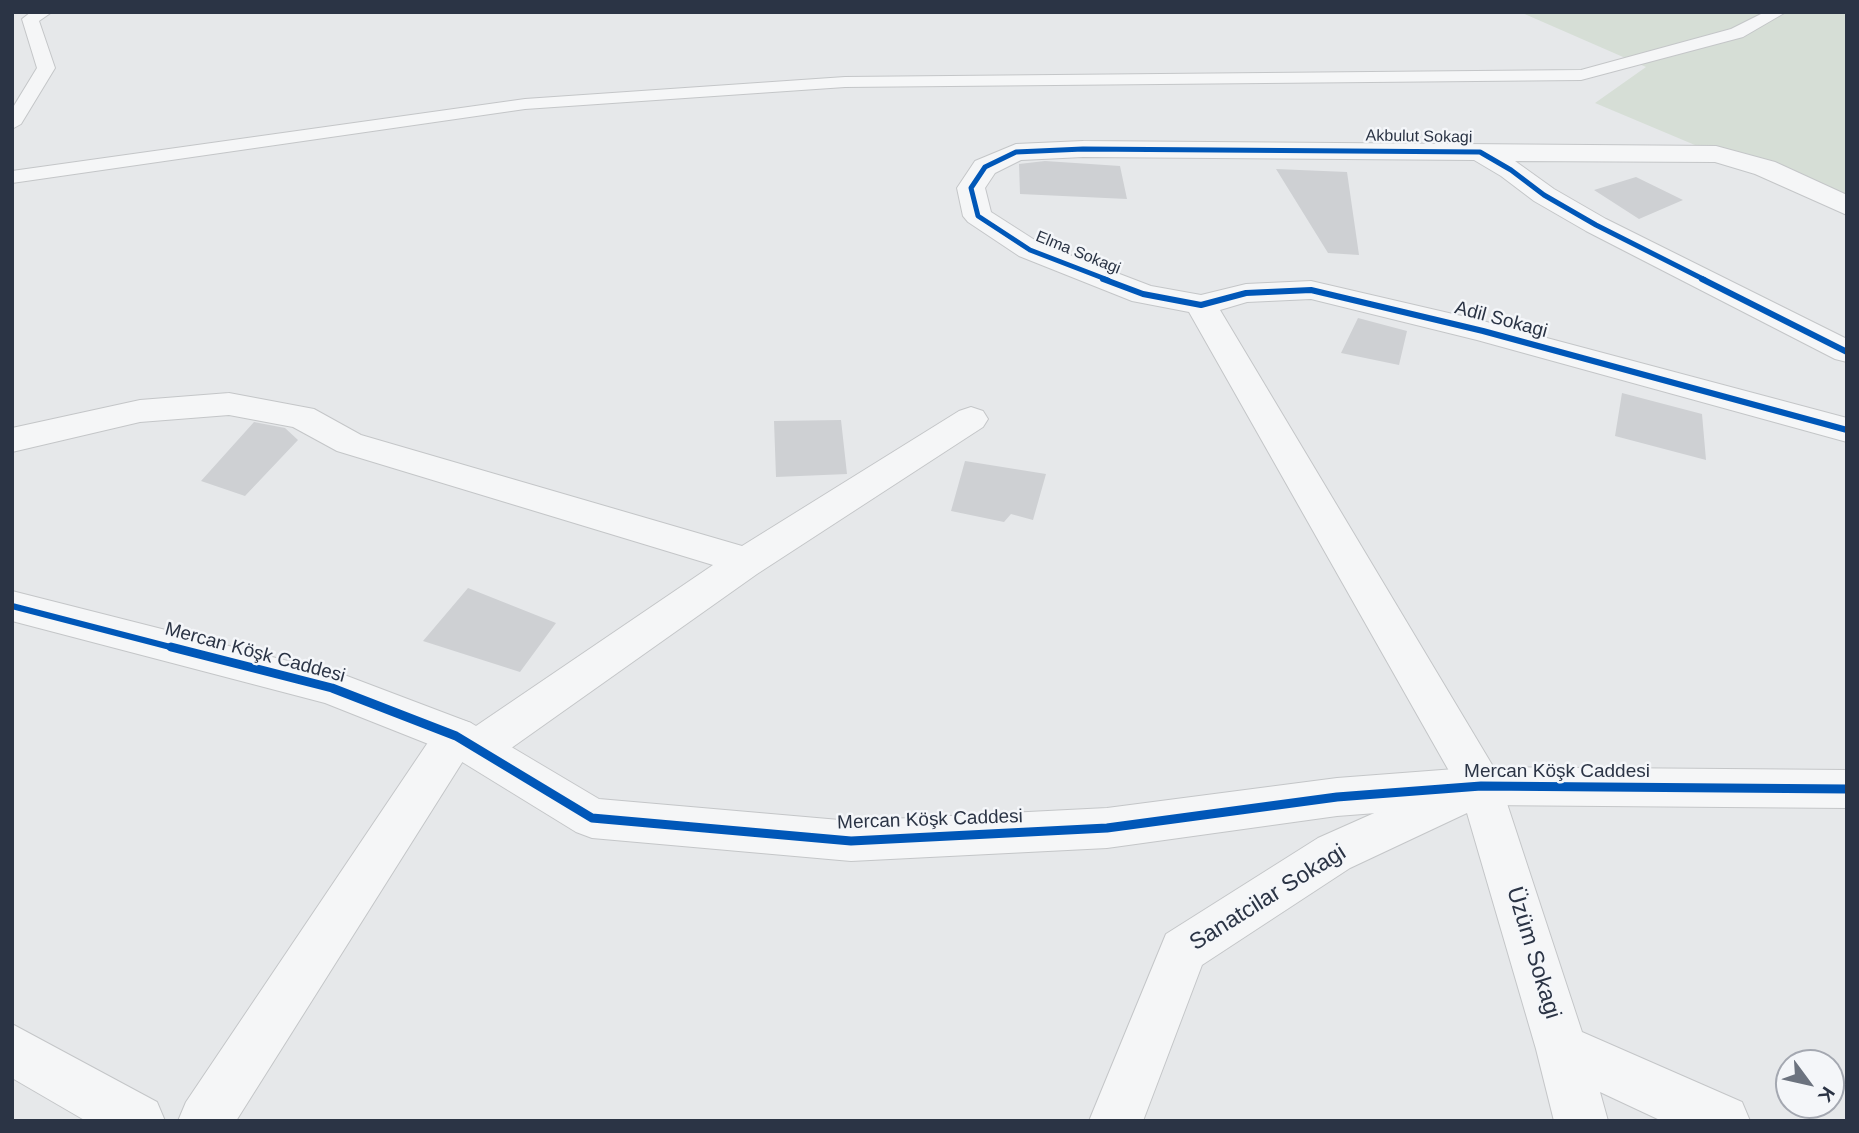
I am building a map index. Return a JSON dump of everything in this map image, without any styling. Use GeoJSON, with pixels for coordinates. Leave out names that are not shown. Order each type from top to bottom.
{"type":"FeatureCollection","features":[{"type":"Feature","properties":{"kind":"street","name":"Akbulut Sokagi"},"geometry":{"type":"LineString","coordinates":[[985,167],[1016,152],[1083,149],[1480,152],[1595,225],[1847,352]]}},
{"type":"Feature","properties":{"kind":"street"},"geometry":{"type":"LineString","coordinates":[[1480,152],[1716,154],[1765,168],[1847,206]]}},
{"type":"Feature","properties":{"kind":"street","name":"Elma Sokagi"},"geometry":{"type":"LineString","coordinates":[[985,167],[971,188],[978,216],[1030,250],[1143,294]]}},
{"type":"Feature","properties":{"kind":"street","name":"Adil Sokagi"},"geometry":{"type":"LineString","coordinates":[[1143,294],[1201,305],[1246,293],[1311,290],[1483,331],[1847,430]]}},
{"type":"Feature","properties":{"kind":"street"},"geometry":{"type":"LineString","coordinates":[[1201,305],[1481,786]]}},
{"type":"Feature","properties":{"kind":"street"},"geometry":{"type":"LineString","coordinates":[[12,440],[140,411],[229,404],[302,417],[349,443],[723,554],[743,564]]}},
{"type":"Feature","properties":{"kind":"street"},"geometry":{"type":"LineString","coordinates":[[205,1121],[467,742],[971,419]]}},
{"type":"Feature","properties":{"kind":"street","name":"Mercan Köşk Caddesi"},"geometry":{"type":"LineString","coordinates":[[12,606],[332,688],[467,742],[592,818],[851,841],[1107,828],[1337,797],[1481,786],[1847,789]]}},
{"type":"Feature","properties":{"kind":"street","name":"Üzüm Sokagi"},"geometry":{"type":"LineString","coordinates":[[1481,786],[1562,1049],[1581,1121]]}},
{"type":"Feature","properties":{"kind":"street","name":"Sanatcilar Sokagi"},"geometry":{"type":"LineString","coordinates":[[1116,1121],[1183,950],[1334,853],[1481,786]]}},
{"type":"Feature","properties":{"kind":"street"},"geometry":{"type":"LineString","coordinates":[[12,1049],[138,1121]]}},
{"type":"Feature","properties":{"kind":"street"},"geometry":{"type":"LineString","coordinates":[[1562,1049],[1723,1121]]}},
{"type":"Feature","properties":{"kind":"lane"},"geometry":{"type":"LineString","coordinates":[[12,124],[46,68],[30,19],[44,12]]}},
{"type":"Feature","properties":{"kind":"lane"},"geometry":{"type":"LineString","coordinates":[[12,177],[525,104],[845,82],[1581,75],[1737,33],[1778,12]]}},
{"type":"Feature","properties":{"kind":"shaded area"},"geometry":{"type":"Polygon","coordinates":[[[1520,12],[1847,12],[1847,209],[1595,103],[1646,67],[1520,12]]]}},
{"type":"Feature","properties":{"kind":"building"},"geometry":{"type":"Polygon","coordinates":[[[1045,161],[1120,166],[1127,199],[1020,194],[1019,164],[1045,161]]]}},
{"type":"Feature","properties":{"kind":"building"},"geometry":{"type":"Polygon","coordinates":[[[1276,169],[1347,172],[1359,255],[1328,253],[1276,169]]]}},
{"type":"Feature","properties":{"kind":"building"},"geometry":{"type":"Polygon","coordinates":[[[1636,177],[1683,200],[1639,219],[1594,190],[1636,177]]]}},
{"type":"Feature","properties":{"kind":"building"},"geometry":{"type":"Polygon","coordinates":[[[1358,318],[1407,331],[1399,365],[1341,353],[1358,318]]]}},
{"type":"Feature","properties":{"kind":"building"},"geometry":{"type":"Polygon","coordinates":[[[1622,393],[1702,414],[1706,460],[1615,436],[1622,393]]]}},
{"type":"Feature","properties":{"kind":"building"},"geometry":{"type":"Polygon","coordinates":[[[841,420],[847,474],[776,477],[774,421],[841,420]]]}},
{"type":"Feature","properties":{"kind":"building"},"geometry":{"type":"Polygon","coordinates":[[[254,422],[285,428],[298,440],[245,496],[201,481],[254,422]]]}},
{"type":"Feature","properties":{"kind":"building"},"geometry":{"type":"Polygon","coordinates":[[[965,461],[1046,474],[1033,520],[1011,514],[1004,522],[951,511],[965,461]]]}},
{"type":"Feature","properties":{"kind":"building"},"geometry":{"type":"Polygon","coordinates":[[[468,588],[556,623],[520,672],[423,641],[468,588]]]}},
{"type":"Feature","properties":{"kind":"cycle path"},"geometry":{"type":"LineString","coordinates":[[1847,352],[1596,225],[1544,195],[1511,170],[1480,152],[1083,149],[1016,152],[985,167],[971,188],[978,216],[1030,250],[1143,294],[1201,305],[1246,293],[1311,290],[1483,331],[1847,430]]}},
{"type":"Feature","properties":{"kind":"cycle path"},"geometry":{"type":"LineString","coordinates":[[12,606],[332,688],[456,736],[592,818],[851,841],[1107,828],[1337,797],[1481,786],[1847,789]]}}]}
